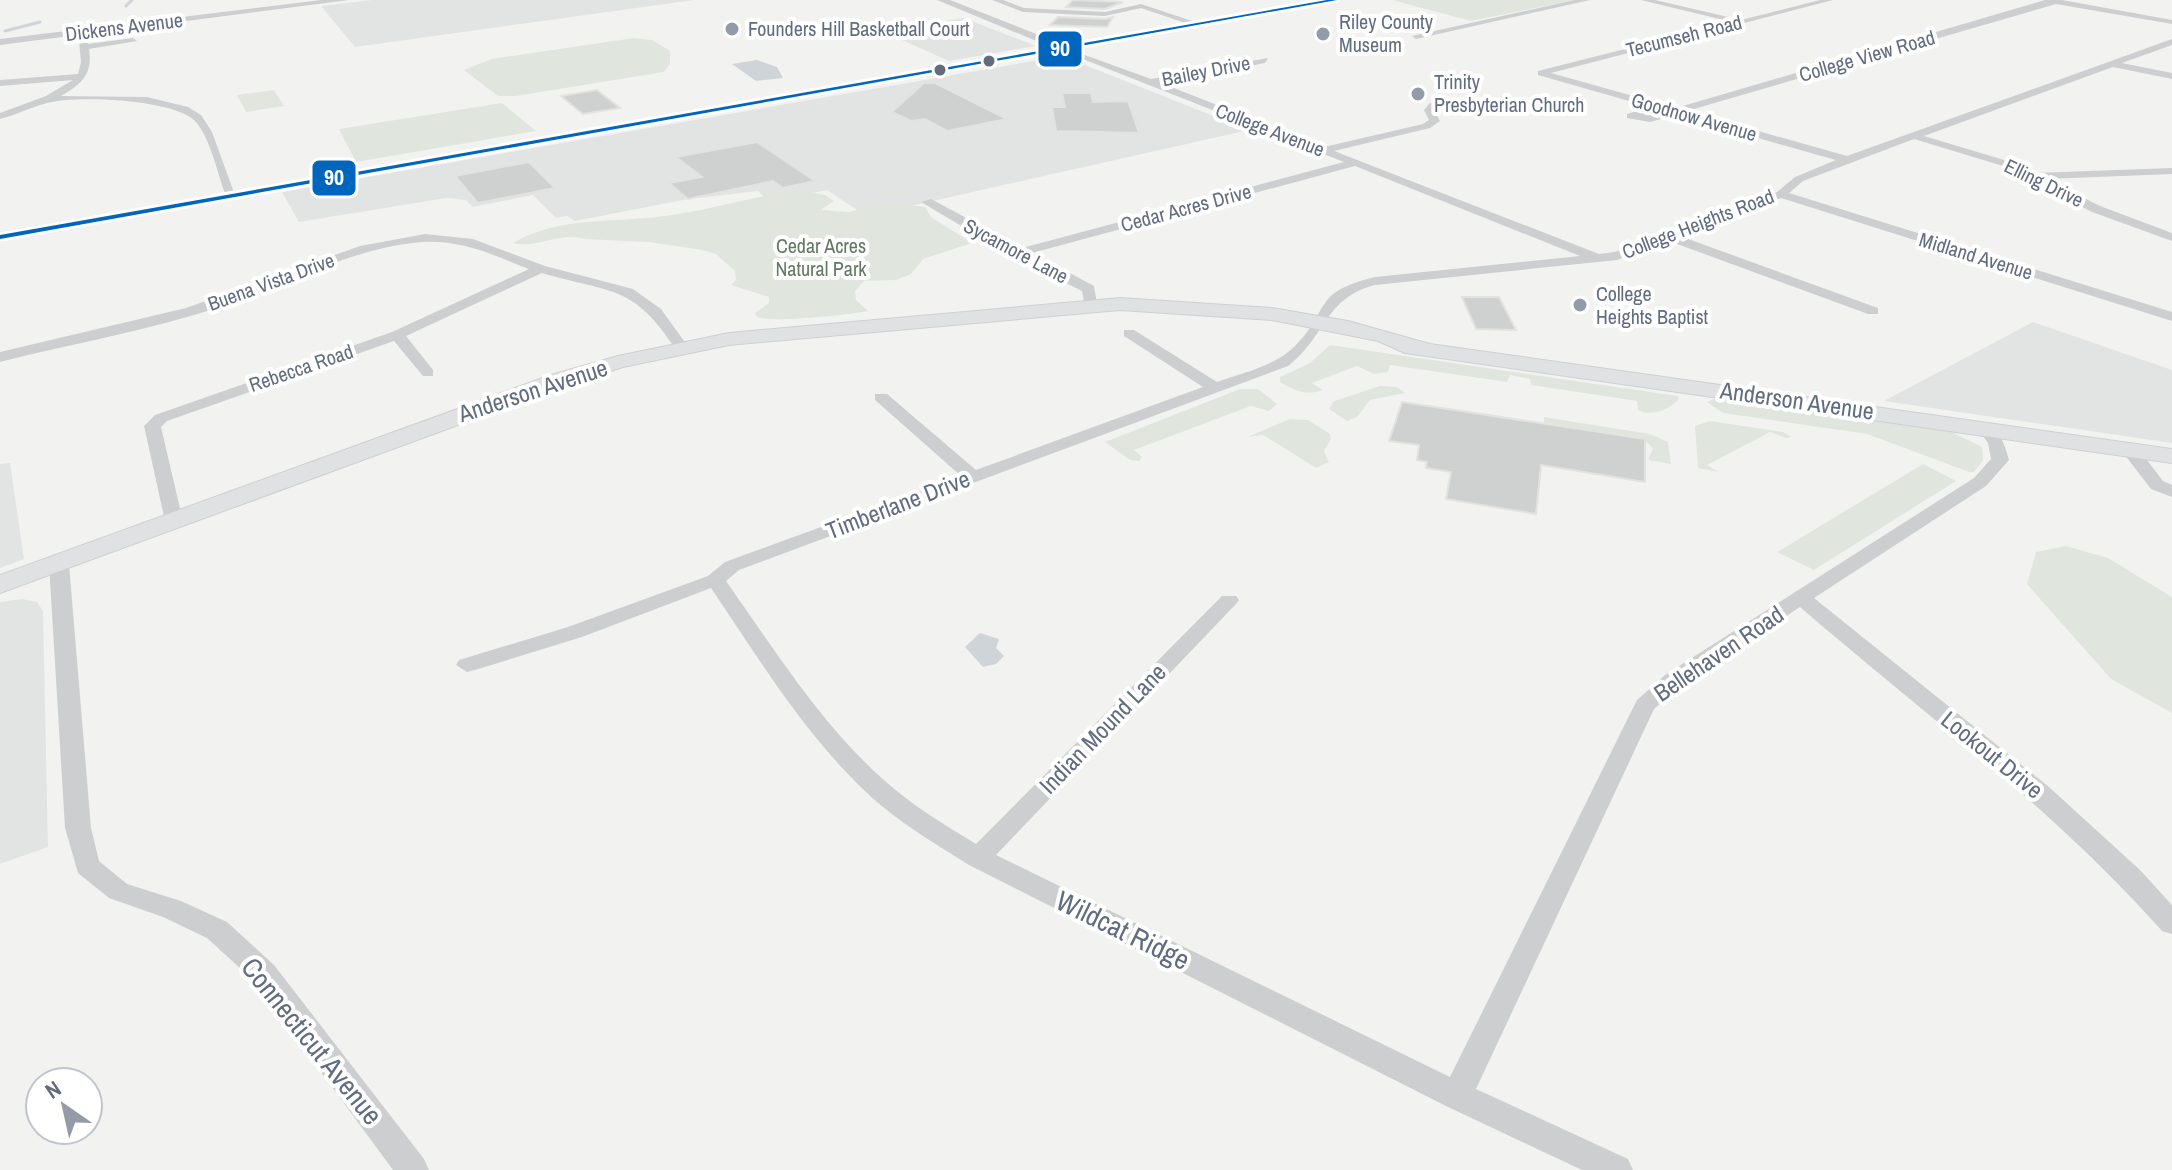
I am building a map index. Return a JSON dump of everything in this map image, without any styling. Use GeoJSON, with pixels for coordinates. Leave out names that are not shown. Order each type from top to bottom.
{"type":"FeatureCollection","features":[{"type":"Feature","properties":{"kind":"main road","name":"Anderson Avenue"},"geometry":{"type":"LineString","coordinates":[[0,585],[559,380],[682,348],[767,335],[1091,309],[1118,315],[1317,329],[1379,345],[1421,347],[2172,456]]}},
{"type":"Feature","properties":{"kind":"street","name":"Dickens Avenue"},"geometry":{"type":"LineString","coordinates":[[0,42],[344,0]]}},
{"type":"Feature","properties":{"kind":"street","name":"College Avenue"},"geometry":{"type":"LineString","coordinates":[[942,0],[1598,258]]}},
{"type":"Feature","properties":{"kind":"street"},"geometry":{"type":"LineString","coordinates":[[996,0],[1023,10],[1105,14],[1141,6],[1197,24]]}},
{"type":"Feature","properties":{"kind":"street"},"geometry":{"type":"LineString","coordinates":[[0,237],[1335,0]]}},
{"type":"Feature","properties":{"kind":"street"},"geometry":{"type":"LineString","coordinates":[[1416,36],[1586,0]]}},
{"type":"Feature","properties":{"kind":"street"},"geometry":{"type":"LineString","coordinates":[[1645,0],[1742,22]]}},
{"type":"Feature","properties":{"kind":"street","name":"Tecumseh Road"},"geometry":{"type":"LineString","coordinates":[[1541,73],[1829,0]]}},
{"type":"Feature","properties":{"kind":"street"},"geometry":{"type":"LineString","coordinates":[[2053,1],[2172,22]]}},
{"type":"Feature","properties":{"kind":"street","name":"College View Road"},"geometry":{"type":"LineString","coordinates":[[1660,107],[1631,116],[1647,120],[1678,112],[2053,1]]}},
{"type":"Feature","properties":{"kind":"street"},"geometry":{"type":"LineString","coordinates":[[1152,4],[1210,22]]}},
{"type":"Feature","properties":{"kind":"street"},"geometry":{"type":"LineString","coordinates":[[0,116],[46,99],[81,77],[86,68],[81,32]]}},
{"type":"Feature","properties":{"kind":"street"},"geometry":{"type":"LineString","coordinates":[[84,47],[133,41]]}},
{"type":"Feature","properties":{"kind":"street","name":"College Heights Road"},"geometry":{"type":"LineString","coordinates":[[1317,329],[1331,298],[1359,284],[1598,258],[1670,237],[1781,194],[1799,179],[1847,160],[2172,42]]}},
{"type":"Feature","properties":{"kind":"street","name":"Bailey Drive"},"geometry":{"type":"LineString","coordinates":[[1147,83],[1265,60]]}},
{"type":"Feature","properties":{"kind":"street"},"geometry":{"type":"LineString","coordinates":[[2112,64],[2172,76]]}},
{"type":"Feature","properties":{"kind":"street","name":"Goodnow Avenue"},"geometry":{"type":"LineString","coordinates":[[1541,73],[1847,160]]}},
{"type":"Feature","properties":{"kind":"street"},"geometry":{"type":"LineString","coordinates":[[0,83],[81,77]]}},
{"type":"Feature","properties":{"kind":"street"},"geometry":{"type":"LineString","coordinates":[[46,99],[135,101],[183,108],[202,124],[232,196]]}},
{"type":"Feature","properties":{"kind":"street"},"geometry":{"type":"LineString","coordinates":[[1323,150],[1426,126],[1435,121],[1429,110],[1433,105],[1449,102]]}},
{"type":"Feature","properties":{"kind":"street","name":"Elling Drive"},"geometry":{"type":"LineString","coordinates":[[1914,136],[1982,155],[2034,176],[2096,209],[2172,237]]}},
{"type":"Feature","properties":{"kind":"street","name":"Cedar Acres Drive"},"geometry":{"type":"LineString","coordinates":[[1017,253],[1355,163]]}},
{"type":"Feature","properties":{"kind":"street"},"geometry":{"type":"LineString","coordinates":[[2034,176],[2172,171]]}},
{"type":"Feature","properties":{"kind":"street","name":"Midland Avenue"},"geometry":{"type":"LineString","coordinates":[[1781,194],[2172,317]]}},
{"type":"Feature","properties":{"kind":"street","name":"Sycamore Lane"},"geometry":{"type":"LineString","coordinates":[[927,202],[1089,289],[1091,309]]}},
{"type":"Feature","properties":{"kind":"street"},"geometry":{"type":"LineString","coordinates":[[1670,237],[1873,311]]}},
{"type":"Feature","properties":{"kind":"street","name":"Buena Vista Drive"},"geometry":{"type":"LineString","coordinates":[[0,357],[215,304],[317,264],[387,245],[457,239],[506,253],[539,269],[624,287],[670,325],[682,348]]}},
{"type":"Feature","properties":{"kind":"street","name":"Rebecca Road"},"geometry":{"type":"LineString","coordinates":[[174,521],[152,426],[161,418],[397,335],[539,269]]}},
{"type":"Feature","properties":{"kind":"street","name":"Timberlane Drive"},"geometry":{"type":"LineString","coordinates":[[467,665],[575,632],[715,580],[732,566],[1283,363],[1303,351],[1317,329]]}},
{"type":"Feature","properties":{"kind":"street"},"geometry":{"type":"LineString","coordinates":[[1129,333],[1215,388]]}},
{"type":"Feature","properties":{"kind":"street"},"geometry":{"type":"LineString","coordinates":[[397,335],[428,373]]}},
{"type":"Feature","properties":{"kind":"street"},"geometry":{"type":"LineString","coordinates":[[881,397],[972,476]]}},
{"type":"Feature","properties":{"kind":"street","name":"Bellehaven Road"},"geometry":{"type":"LineString","coordinates":[[1457,1096],[1645,705],[1673,680],[1980,482],[2000,460],[1996,443],[1985,428]]}},
{"type":"Feature","properties":{"kind":"street"},"geometry":{"type":"LineString","coordinates":[[2130,450],[2157,485],[2172,492]]}},
{"type":"Feature","properties":{"kind":"street","name":"Connecticut Avenue"},"geometry":{"type":"LineString","coordinates":[[59,564],[78,828],[87,866],[118,891],[172,909],[217,930],[264,973],[412,1170]]}},
{"type":"Feature","properties":{"kind":"street","name":"Wildcat Ridge"},"geometry":{"type":"LineString","coordinates":[[715,580],[801,703],[875,786],[921,822],[978,858],[1457,1096],[1617,1170]]}},
{"type":"Feature","properties":{"kind":"street","name":"Lookout Drive"},"geometry":{"type":"LineString","coordinates":[[1802,598],[2068,818],[2131,875],[2172,923]]}},
{"type":"Feature","properties":{"kind":"street","name":"Indian Mound Lane"},"geometry":{"type":"LineString","coordinates":[[978,858],[1229,600]]}},
{"type":"Feature","properties":{"kind":"shaded area"},"geometry":{"type":"Polygon","coordinates":[[[372,0],[694,0],[355,47],[321,6],[372,0]]]}},
{"type":"Feature","properties":{"kind":"shaded area"},"geometry":{"type":"Polygon","coordinates":[[[964,18],[1036,46],[949,61],[882,31],[964,18]]]}},
{"type":"Feature","properties":{"kind":"shaded area"},"geometry":{"type":"Polygon","coordinates":[[[1062,56],[1249,130],[866,216],[827,190],[769,201],[758,191],[688,199],[575,221],[567,216],[556,218],[533,195],[473,207],[466,200],[446,198],[299,222],[282,192],[1062,56]]]}},
{"type":"Feature","properties":{"kind":"shaded area"},"geometry":{"type":"Polygon","coordinates":[[[757,60],[777,67],[783,78],[756,81],[732,64],[757,60]]]}},
{"type":"Feature","properties":{"kind":"shaded area"},"geometry":{"type":"Polygon","coordinates":[[[2033,322],[2172,370],[2172,443],[1884,401],[2033,322]]]}},
{"type":"Feature","properties":{"kind":"shaded area"},"geometry":{"type":"Polygon","coordinates":[[[10,463],[24,559],[0,568],[0,464],[10,463]]]}},
{"type":"Feature","properties":{"kind":"shaded area"},"geometry":{"type":"Polygon","coordinates":[[[22,599],[37,602],[43,611],[48,847],[0,864],[0,602],[22,599]]]}},
{"type":"Feature","properties":{"kind":"shaded area"},"geometry":{"type":"Polygon","coordinates":[[[980,633],[999,639],[996,648],[1004,656],[996,664],[983,667],[965,647],[980,633]]]}},
{"type":"Feature","properties":{"kind":"green space"},"geometry":{"type":"Polygon","coordinates":[[[1392,0],[1575,0],[1471,21],[1392,0]]]}},
{"type":"Feature","properties":{"kind":"green space"},"geometry":{"type":"Polygon","coordinates":[[[634,38],[652,40],[670,51],[670,64],[664,72],[516,96],[498,96],[464,70],[491,59],[634,38]]]}},
{"type":"Feature","properties":{"kind":"green space"},"geometry":{"type":"Polygon","coordinates":[[[274,90],[284,106],[246,112],[237,95],[274,90]]]}},
{"type":"Feature","properties":{"kind":"green space"},"geometry":{"type":"Polygon","coordinates":[[[502,103],[536,131],[356,162],[339,129],[502,103]]]}},
{"type":"Feature","properties":{"kind":"green space","name":"Cedar Acres Natural Park"},"geometry":{"type":"Polygon","coordinates":[[[804,190],[825,195],[834,201],[821,210],[849,212],[886,202],[925,207],[931,217],[972,243],[923,259],[911,274],[896,280],[864,281],[855,291],[856,300],[868,311],[766,319],[757,317],[755,313],[769,303],[769,297],[731,285],[736,280],[735,271],[716,254],[648,242],[575,237],[531,244],[513,243],[530,234],[567,224],[664,216],[804,190]]]}},
{"type":"Feature","properties":{"kind":"green space"},"geometry":{"type":"Polygon","coordinates":[[[1330,345],[1678,396],[1678,400],[1665,409],[1648,413],[1638,410],[1637,401],[1531,385],[1530,379],[1510,375],[1507,382],[1390,365],[1388,372],[1374,374],[1357,366],[1312,383],[1323,390],[1311,393],[1301,392],[1280,382],[1280,377],[1310,363],[1330,345]]]}},
{"type":"Feature","properties":{"kind":"green space"},"geometry":{"type":"Polygon","coordinates":[[[1380,386],[1397,387],[1405,393],[1370,400],[1357,417],[1347,421],[1329,409],[1334,401],[1380,386]]]}},
{"type":"Feature","properties":{"kind":"green space"},"geometry":{"type":"Polygon","coordinates":[[[1240,389],[1258,389],[1277,404],[1269,411],[1251,406],[1134,450],[1142,457],[1139,461],[1130,460],[1105,442],[1240,389]]]}},
{"type":"Feature","properties":{"kind":"green space"},"geometry":{"type":"Polygon","coordinates":[[[1716,398],[1952,432],[1982,447],[1983,460],[1974,472],[1969,472],[1867,434],[1723,413],[1707,402],[1716,398]]]}},
{"type":"Feature","properties":{"kind":"green space"},"geometry":{"type":"Polygon","coordinates":[[[1544,417],[1650,434],[1668,442],[1671,464],[1648,460],[1653,448],[1644,440],[1544,424],[1544,417]]]}},
{"type":"Feature","properties":{"kind":"green space"},"geometry":{"type":"Polygon","coordinates":[[[1290,419],[1308,420],[1330,434],[1331,439],[1324,451],[1329,462],[1316,468],[1263,435],[1247,437],[1290,419]]]}},
{"type":"Feature","properties":{"kind":"green space"},"geometry":{"type":"Polygon","coordinates":[[[1710,421],[1783,432],[1792,437],[1770,432],[1707,465],[1718,472],[1698,468],[1695,426],[1710,421]]]}},
{"type":"Feature","properties":{"kind":"green space"},"geometry":{"type":"Polygon","coordinates":[[[1923,464],[1956,481],[1814,570],[1777,552],[1923,464]]]}},
{"type":"Feature","properties":{"kind":"green space"},"geometry":{"type":"Polygon","coordinates":[[[2066,546],[2108,558],[2172,597],[2172,713],[2111,679],[2027,584],[2036,552],[2066,546]]]}},
{"type":"Feature","properties":{"kind":"building"},"geometry":{"type":"Polygon","coordinates":[[[1073,0],[1123,2],[1105,9],[1066,7],[1073,0]]]}},
{"type":"Feature","properties":{"kind":"building"},"geometry":{"type":"Polygon","coordinates":[[[1058,17],[1113,17],[1107,27],[1050,25],[1058,17]]]}},
{"type":"Feature","properties":{"kind":"building"},"geometry":{"type":"Polygon","coordinates":[[[924,83],[935,83],[1007,119],[947,131],[925,119],[911,121],[892,112],[924,83]]]}},
{"type":"Feature","properties":{"kind":"building"},"geometry":{"type":"Polygon","coordinates":[[[597,90],[620,108],[583,114],[561,96],[597,90]]]}},
{"type":"Feature","properties":{"kind":"building"},"geometry":{"type":"Polygon","coordinates":[[[1062,93],[1091,93],[1093,102],[1128,101],[1139,133],[1056,131],[1052,107],[1065,107],[1062,93]]]}},
{"type":"Feature","properties":{"kind":"building"},"geometry":{"type":"Polygon","coordinates":[[[757,142],[815,181],[783,188],[773,181],[688,199],[669,183],[702,177],[676,157],[757,142]]]}},
{"type":"Feature","properties":{"kind":"building"},"geometry":{"type":"Polygon","coordinates":[[[529,162],[555,188],[478,203],[455,176],[529,162]]]}},
{"type":"Feature","properties":{"kind":"building"},"geometry":{"type":"Polygon","coordinates":[[[1462,297],[1499,297],[1516,330],[1476,329],[1462,297]]]}},
{"type":"Feature","properties":{"kind":"building"},"geometry":{"type":"Polygon","coordinates":[[[1402,402],[1645,439],[1645,482],[1541,465],[1536,514],[1446,499],[1451,472],[1426,468],[1427,462],[1417,460],[1419,445],[1389,441],[1402,402]]]}},
{"type":"Feature","properties":{"kind":"waterway"},"geometry":{"type":"LineString","coordinates":[[126,6],[132,0]]}},
{"type":"Feature","properties":{"kind":"waterway"},"geometry":{"type":"LineString","coordinates":[[5,31],[40,22]]}},
{"type":"Feature","properties":{"kind":"transit line","name":"90"},"geometry":{"type":"LineString","coordinates":[[0,237],[1335,0]]}},
{"type":"Feature","properties":{"kind":"place","name":"Founders Hill Basketball Court"},"geometry":{"type":"Point","coordinates":[732,29]}},
{"type":"Feature","properties":{"kind":"place","name":"Riley County Museum"},"geometry":{"type":"Point","coordinates":[1323,34]}},
{"type":"Feature","properties":{"kind":"place","name":"Trinity Presbyterian Church"},"geometry":{"type":"Point","coordinates":[1418,94]}},
{"type":"Feature","properties":{"kind":"place","name":"College Heights Baptist"},"geometry":{"type":"Point","coordinates":[1580,305]}}]}
